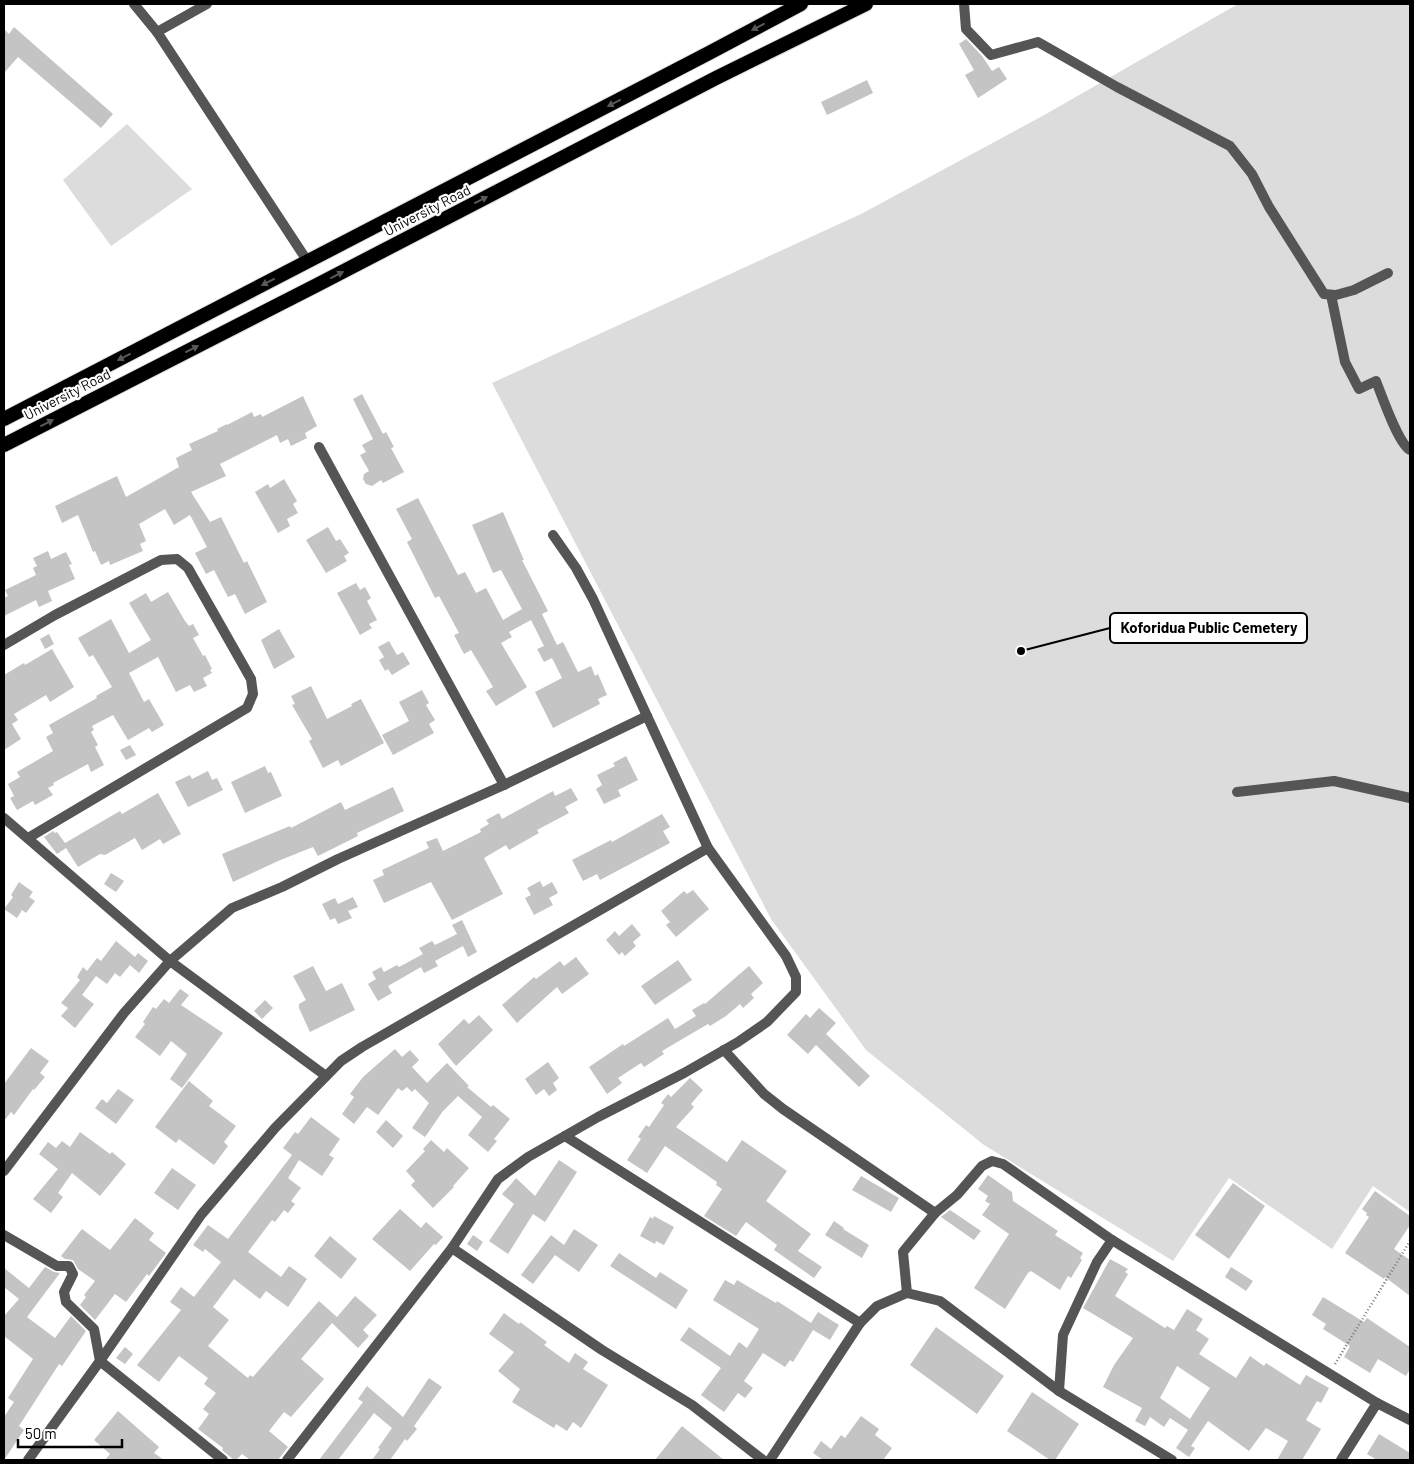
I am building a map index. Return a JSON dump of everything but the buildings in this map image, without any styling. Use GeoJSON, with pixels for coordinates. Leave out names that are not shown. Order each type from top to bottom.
{"type":"FeatureCollection","features":[{"type":"Feature","properties":{"kind":"highway","name":"University Road"},"geometry":{"type":"LineString","coordinates":[[4,419],[801,4]]}},
{"type":"Feature","properties":{"kind":"highway","name":"University Road"},"geometry":{"type":"LineString","coordinates":[[4,445],[716,78],[866,4]]}},
{"type":"Feature","properties":{"kind":"street"},"geometry":{"type":"LineString","coordinates":[[134,4],[156,32],[308,262]]}},
{"type":"Feature","properties":{"kind":"street"},"geometry":{"type":"LineString","coordinates":[[156,32],[207,4]]}},
{"type":"Feature","properties":{"kind":"street"},"geometry":{"type":"LineString","coordinates":[[964,4],[966,29],[991,55],[1038,42],[1117,87],[1230,146],[1252,174],[1269,207],[1324,294],[1336,296],[1388,274]]}},
{"type":"Feature","properties":{"kind":"street"},"geometry":{"type":"LineString","coordinates":[[1331,295],[1345,362],[1359,389],[1376,381],[1396,429],[1406,448],[1410,450]]}},
{"type":"Feature","properties":{"kind":"street"},"geometry":{"type":"LineString","coordinates":[[319,447],[504,786]]}},
{"type":"Feature","properties":{"kind":"street"},"geometry":{"type":"LineString","coordinates":[[287,1460],[452,1248],[498,1179],[528,1157],[724,1050],[767,1022],[796,992],[796,977],[786,956],[708,848],[593,599],[576,568],[553,535]]}},
{"type":"Feature","properties":{"kind":"street"},"geometry":{"type":"LineString","coordinates":[[4,645],[55,615],[161,560],[177,559],[188,568],[251,679],[253,694],[247,708],[28,838]]}},
{"type":"Feature","properties":{"kind":"street"},"geometry":{"type":"LineString","coordinates":[[4,1171],[124,1013],[170,961],[232,908],[504,786],[647,716]]}},
{"type":"Feature","properties":{"kind":"street"},"geometry":{"type":"LineString","coordinates":[[1237,792],[1334,781],[1410,798]]}},
{"type":"Feature","properties":{"kind":"street"},"geometry":{"type":"LineString","coordinates":[[4,818],[170,961],[326,1076]]}},
{"type":"Feature","properties":{"kind":"street"},"geometry":{"type":"LineString","coordinates":[[28,1460],[100,1361],[201,1215],[275,1128],[341,1061],[708,848]]}},
{"type":"Feature","properties":{"kind":"street"},"geometry":{"type":"LineString","coordinates":[[724,1050],[764,1094],[783,1109],[935,1213]]}},
{"type":"Feature","properties":{"kind":"street"},"geometry":{"type":"LineString","coordinates":[[565,1136],[860,1323]]}},
{"type":"Feature","properties":{"kind":"street"},"geometry":{"type":"LineString","coordinates":[[907,1293],[903,1252],[935,1213],[957,1195],[982,1166],[992,1161],[1003,1164],[1112,1240],[1377,1403],[1410,1420]]}},
{"type":"Feature","properties":{"kind":"street"},"geometry":{"type":"LineString","coordinates":[[4,1235],[57,1266],[69,1266],[72,1274],[64,1292],[66,1302],[94,1329],[100,1361],[223,1460]]}},
{"type":"Feature","properties":{"kind":"street"},"geometry":{"type":"LineString","coordinates":[[1059,1392],[1063,1334],[1097,1262],[1112,1240]]}},
{"type":"Feature","properties":{"kind":"street"},"geometry":{"type":"LineString","coordinates":[[452,1248],[602,1350],[692,1405],[764,1460]]}},
{"type":"Feature","properties":{"kind":"street"},"geometry":{"type":"LineString","coordinates":[[770,1460],[860,1323],[877,1306],[907,1293],[940,1301],[1059,1392],[1172,1460]]}},
{"type":"Feature","properties":{"kind":"street"},"geometry":{"type":"LineString","coordinates":[[1341,1460],[1377,1403]]}},
{"type":"Feature","properties":{"kind":"path"},"geometry":{"type":"LineString","coordinates":[[1329,1373],[1410,1240]]}},
{"type":"Feature","properties":{"kind":"shaded area"},"geometry":{"type":"Polygon","coordinates":[[[1238,4],[1410,4],[1410,1212],[1373,1186],[1332,1249],[1229,1178],[1173,1261],[984,1145],[866,1050],[771,919],[492,383],[861,214],[1046,114],[1238,4]]]}},
{"type":"Feature","properties":{"kind":"shaded area"},"geometry":{"type":"Polygon","coordinates":[[[127,124],[192,189],[111,246],[63,180],[127,124]]]}},
{"type":"Feature","properties":{"kind":"place","name":"Koforidua Public Cemetery"},"geometry":{"type":"Point","coordinates":[1021,651]}}]}
